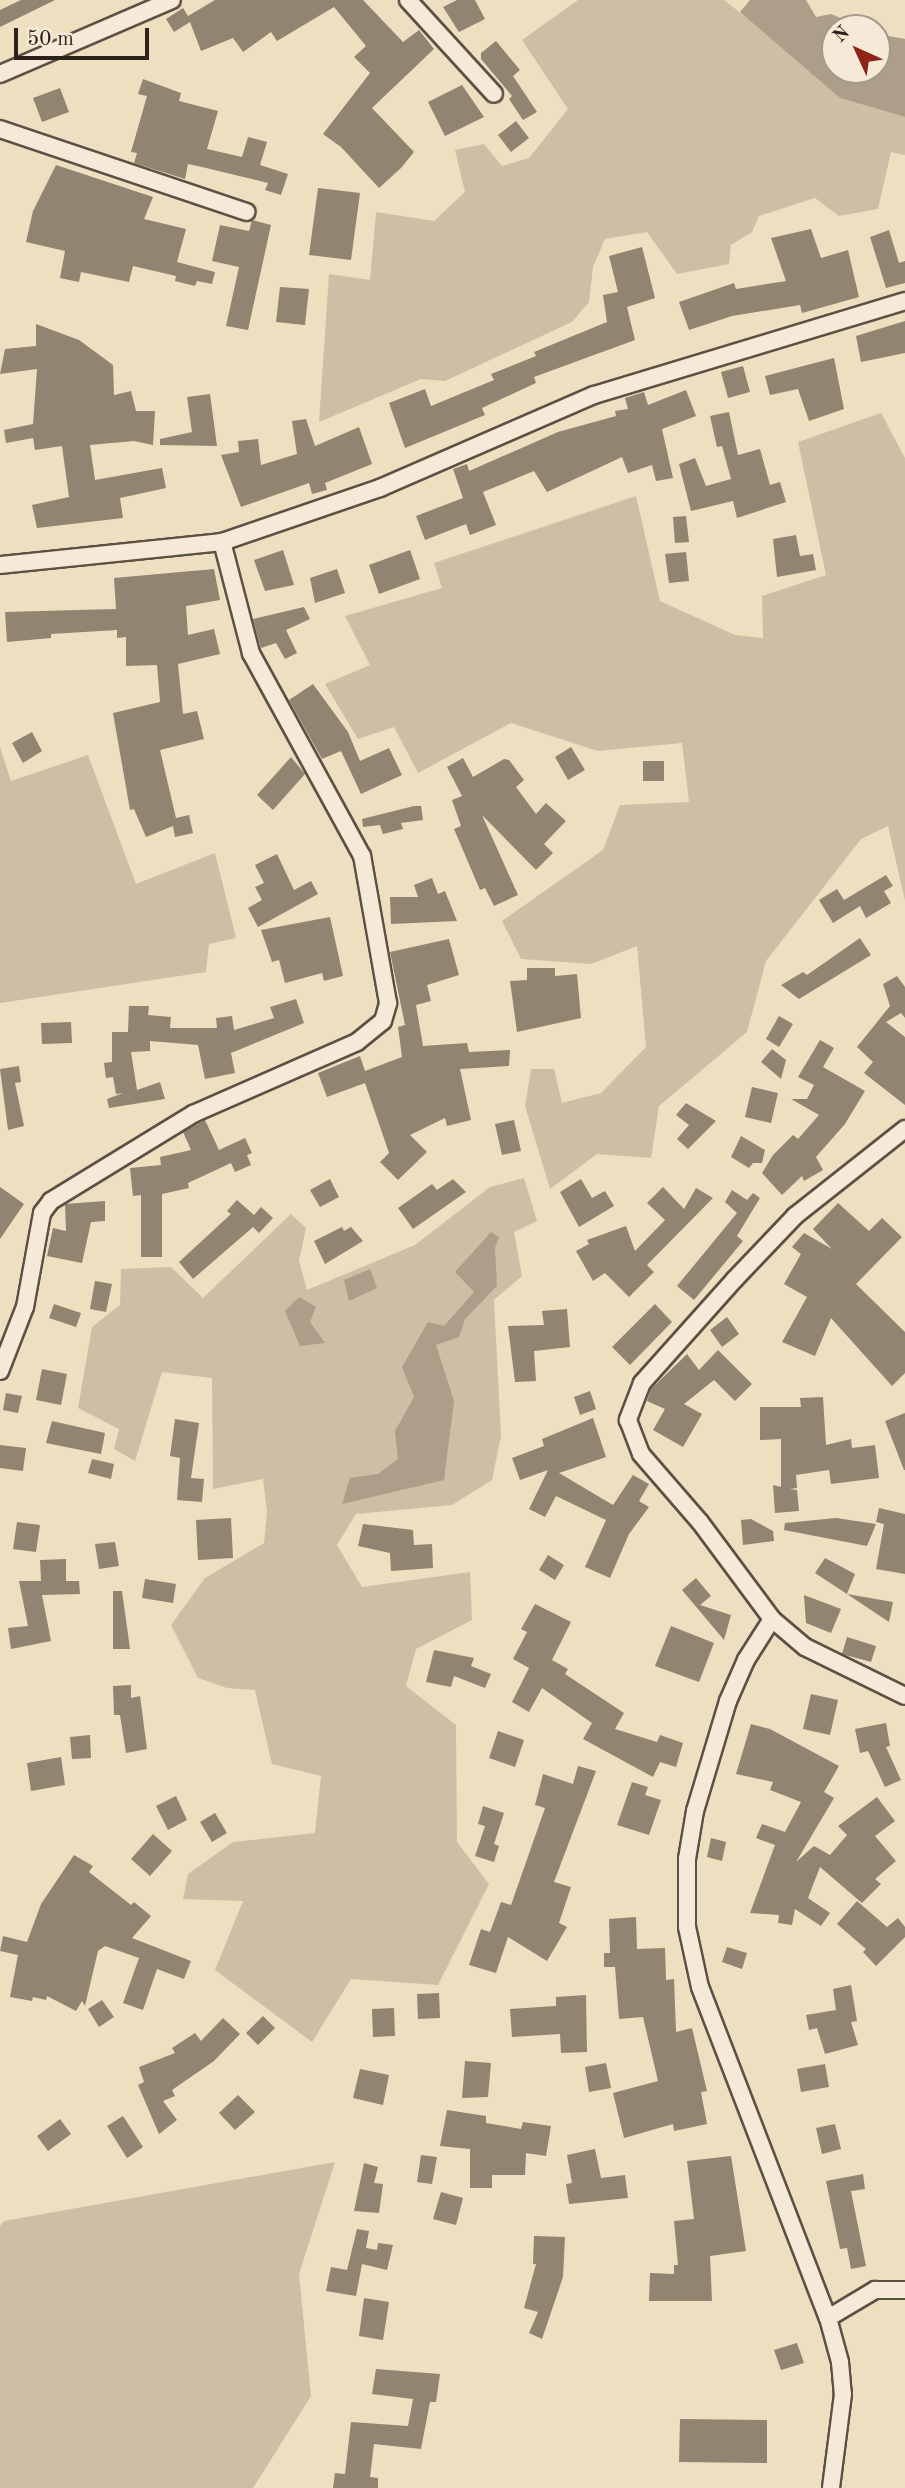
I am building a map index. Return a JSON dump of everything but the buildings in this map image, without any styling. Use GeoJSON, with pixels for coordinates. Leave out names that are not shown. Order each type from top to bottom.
{"type":"FeatureCollection","features":[{"type":"Feature","properties":{"kind":"street"},"geometry":{"type":"LineString","coordinates":[[0,74],[172,0]]}},
{"type":"Feature","properties":{"kind":"street"},"geometry":{"type":"LineString","coordinates":[[408,0],[494,94]]}},
{"type":"Feature","properties":{"kind":"street"},"geometry":{"type":"LineString","coordinates":[[0,130],[246,212]]}},
{"type":"Feature","properties":{"kind":"street"},"geometry":{"type":"LineString","coordinates":[[0,565],[222,542],[380,488],[495,434],[594,395],[905,301]]}},
{"type":"Feature","properties":{"kind":"street"},"geometry":{"type":"LineString","coordinates":[[0,1371],[25,1307],[42,1213],[51,1200],[193,1114],[357,1042],[383,1021],[388,1003],[362,856],[251,653],[222,542]]}},
{"type":"Feature","properties":{"kind":"street"},"geometry":{"type":"LineString","coordinates":[[905,1129],[794,1216],[642,1383],[631,1403],[628,1420],[640,1454],[700,1522],[772,1619],[806,1647],[905,1696]]}},
{"type":"Feature","properties":{"kind":"street"},"geometry":{"type":"LineString","coordinates":[[772,1619],[746,1660],[728,1701],[695,1811],[687,1859],[687,1927],[700,1987],[828,2318],[843,2394],[831,2488]]}},
{"type":"Feature","properties":{"kind":"street"},"geometry":{"type":"LineString","coordinates":[[828,2318],[875,2290],[905,2290]]}},
{"type":"Feature","properties":{"kind":"shaded area"},"geometry":{"type":"Polygon","coordinates":[[[578,0],[724,0],[807,65],[821,79],[821,84],[826,84],[840,98],[905,117],[905,155],[891,152],[878,209],[839,216],[815,198],[759,216],[752,232],[731,245],[729,264],[677,274],[647,232],[605,239],[593,267],[589,302],[572,322],[445,381],[421,379],[319,422],[329,274],[370,280],[376,212],[434,221],[465,192],[455,150],[484,144],[502,166],[529,158],[568,109],[522,40],[578,0]]]}},
{"type":"Feature","properties":{"kind":"shaded area"},"geometry":{"type":"Polygon","coordinates":[[[750,0],[806,0],[816,17],[821,16],[821,82],[740,12],[750,0]]]}},
{"type":"Feature","properties":{"kind":"shaded area"},"geometry":{"type":"Polygon","coordinates":[[[891,36],[905,39],[905,117],[840,98],[824,84],[891,84],[891,36]]]}},
{"type":"Feature","properties":{"kind":"shaded area"},"geometry":{"type":"Polygon","coordinates":[[[881,413],[905,458],[905,901],[888,826],[861,839],[766,961],[747,1032],[659,1106],[651,1158],[597,1154],[550,1189],[525,1106],[531,1069],[554,1069],[562,1103],[601,1093],[646,1047],[637,946],[591,964],[521,959],[502,921],[603,850],[620,805],[689,802],[682,743],[598,751],[511,723],[418,773],[394,727],[358,739],[325,684],[370,665],[345,616],[442,588],[434,563],[636,496],[660,601],[735,635],[763,638],[762,596],[826,575],[798,442],[881,413]]]}},
{"type":"Feature","properties":{"kind":"shaded area"},"geometry":{"type":"Polygon","coordinates":[[[0,747],[11,781],[88,755],[136,884],[215,853],[236,938],[209,944],[206,972],[0,1003],[0,747]]]}},
{"type":"Feature","properties":{"kind":"shaded area"},"geometry":{"type":"Polygon","coordinates":[[[524,1178],[537,1221],[514,1232],[522,1276],[494,1300],[501,1436],[492,1480],[452,1505],[356,1514],[337,1545],[362,1587],[470,1572],[472,1620],[416,1649],[406,1686],[456,1725],[457,1842],[489,1884],[438,1985],[351,1979],[312,2042],[215,1970],[243,1901],[183,1899],[188,1874],[233,1842],[315,1833],[321,1776],[272,1764],[255,1690],[227,1688],[198,1678],[171,1625],[205,1578],[264,1543],[267,1512],[263,1479],[213,1489],[212,1378],[162,1372],[135,1461],[114,1449],[119,1429],[78,1408],[92,1327],[120,1305],[121,1269],[171,1267],[203,1298],[291,1214],[306,1228],[299,1261],[307,1290],[415,1245],[490,1187],[524,1178]]]}},
{"type":"Feature","properties":{"kind":"shaded area"},"geometry":{"type":"Polygon","coordinates":[[[491,1232],[499,1237],[495,1248],[497,1286],[465,1319],[459,1337],[436,1345],[454,1401],[444,1480],[342,1504],[350,1478],[378,1474],[398,1459],[395,1431],[414,1397],[402,1367],[428,1322],[444,1326],[474,1292],[455,1272],[491,1232]]]}},
{"type":"Feature","properties":{"kind":"shaded area"},"geometry":{"type":"Polygon","coordinates":[[[370,1269],[377,1288],[349,1301],[344,1280],[370,1269]]]}},
{"type":"Feature","properties":{"kind":"shaded area"},"geometry":{"type":"Polygon","coordinates":[[[299,1297],[316,1307],[310,1322],[325,1343],[300,1346],[285,1311],[299,1297]]]}},
{"type":"Feature","properties":{"kind":"shaded area"},"geometry":{"type":"Polygon","coordinates":[[[335,2162],[299,2274],[311,2396],[253,2488],[0,2488],[0,2226],[4,2221],[335,2162]]]}}]}
